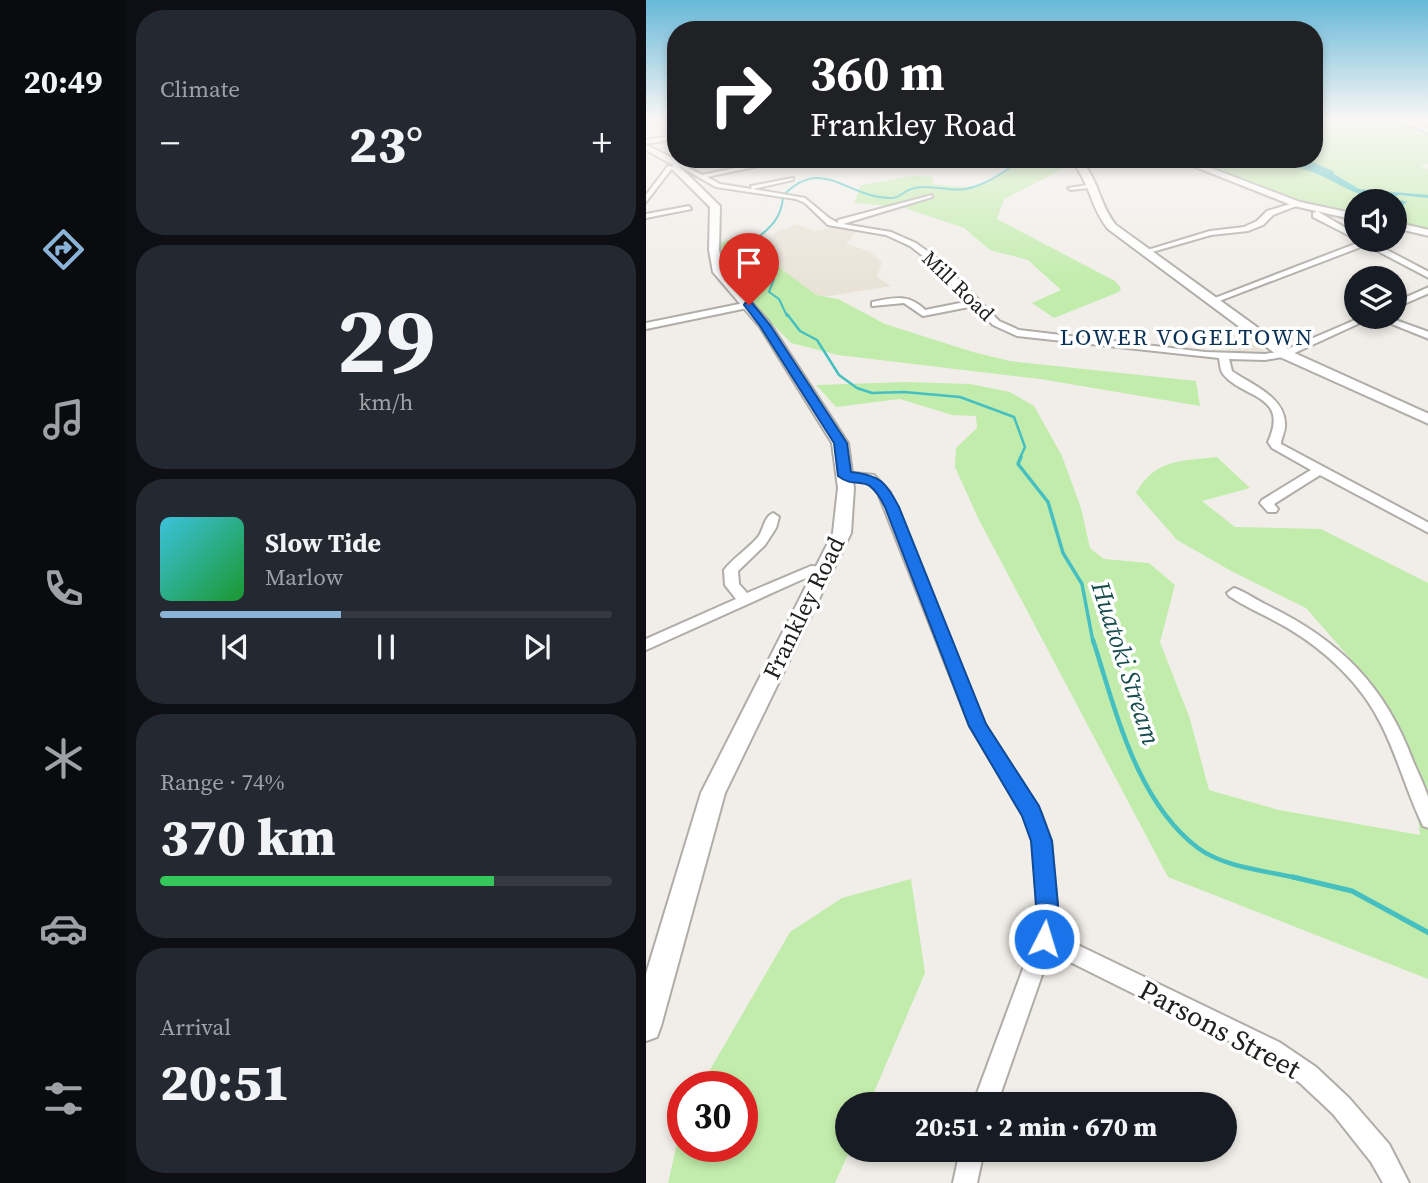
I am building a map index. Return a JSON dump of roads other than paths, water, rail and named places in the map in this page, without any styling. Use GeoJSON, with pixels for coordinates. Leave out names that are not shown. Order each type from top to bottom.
{"type":"FeatureCollection","features":[{"type":"Feature","properties":{"kind":"street"},"geometry":{"type":"LineString","coordinates":[[646,200],[670,173]]}},
{"type":"Feature","properties":{"kind":"street","name":"Frankley Road"},"geometry":{"type":"LineString","coordinates":[[646,1026],[713,793],[842,533],[846,510],[840,443],[765,325],[717,266],[714,250],[715,206],[683,173]]}},
{"type":"Feature","properties":{"kind":"street"},"geometry":{"type":"LineString","coordinates":[[692,173],[718,186],[797,197],[808,201],[833,223],[930,196]]}},
{"type":"Feature","properties":{"kind":"street"},"geometry":{"type":"LineString","coordinates":[[700,177],[719,173]]}},
{"type":"Feature","properties":{"kind":"street"},"geometry":{"type":"LineString","coordinates":[[1085,173],[1095,186],[1102,215],[1145,253],[1211,301],[1285,354],[1428,421]]}},
{"type":"Feature","properties":{"kind":"street"},"geometry":{"type":"LineString","coordinates":[[1217,173],[1318,211],[1344,215]]}},
{"type":"Feature","properties":{"kind":"street"},"geometry":{"type":"LineString","coordinates":[[742,190],[791,179]]}},
{"type":"Feature","properties":{"kind":"street"},"geometry":{"type":"LineString","coordinates":[[1071,188],[1095,186]]}},
{"type":"Feature","properties":{"kind":"street"},"geometry":{"type":"LineString","coordinates":[[646,190],[656,189]]}},
{"type":"Feature","properties":{"kind":"street"},"geometry":{"type":"LineString","coordinates":[[1145,253],[1210,233],[1245,229],[1260,223],[1270,213],[1298,204]]}},
{"type":"Feature","properties":{"kind":"street"},"geometry":{"type":"LineString","coordinates":[[646,216],[689,208]]}},
{"type":"Feature","properties":{"kind":"street"},"geometry":{"type":"LineString","coordinates":[[1318,211],[1316,215],[1344,228]]}},
{"type":"Feature","properties":{"kind":"street","name":"Mill Road"},"geometry":{"type":"LineString","coordinates":[[833,223],[880,231],[922,250],[996,323],[1027,336],[1167,353],[1224,356],[1285,354]]}},
{"type":"Feature","properties":{"kind":"street"},"geometry":{"type":"LineString","coordinates":[[1407,228],[1428,233]]}},
{"type":"Feature","properties":{"kind":"street"},"geometry":{"type":"LineString","coordinates":[[1211,301],[1344,249]]}},
{"type":"Feature","properties":{"kind":"street"},"geometry":{"type":"LineString","coordinates":[[1390,252],[1428,273]]}},
{"type":"Feature","properties":{"kind":"street"},"geometry":{"type":"LineString","coordinates":[[1407,299],[1428,289]]}},
{"type":"Feature","properties":{"kind":"street"},"geometry":{"type":"LineString","coordinates":[[875,304],[906,299],[913,302],[922,313],[976,304]]}},
{"type":"Feature","properties":{"kind":"street"},"geometry":{"type":"LineString","coordinates":[[910,318],[976,304]]}},
{"type":"Feature","properties":{"kind":"street"},"geometry":{"type":"LineString","coordinates":[[646,326],[749,305]]}},
{"type":"Feature","properties":{"kind":"street"},"geometry":{"type":"LineString","coordinates":[[1285,354],[1344,328]]}},
{"type":"Feature","properties":{"kind":"street"},"geometry":{"type":"LineString","coordinates":[[1407,328],[1428,336]]}},
{"type":"Feature","properties":{"kind":"street"},"geometry":{"type":"LineString","coordinates":[[1224,356],[1227,372],[1266,399],[1277,410],[1281,424],[1274,442],[1276,446],[1428,529]]}},
{"type":"Feature","properties":{"kind":"street"},"geometry":{"type":"LineString","coordinates":[[1272,509],[1266,503],[1319,470]]}},
{"type":"Feature","properties":{"kind":"street"},"geometry":{"type":"LineString","coordinates":[[845,476],[870,478],[884,492],[978,726],[1032,813],[1042,841],[1047,905],[1044,939],[989,1092]]}},
{"type":"Feature","properties":{"kind":"street"},"geometry":{"type":"LineString","coordinates":[[745,600],[732,585],[731,570],[746,554],[763,543],[770,533],[773,517]]}},
{"type":"Feature","properties":{"kind":"street"},"geometry":{"type":"LineString","coordinates":[[646,645],[796,576],[816,569],[824,570]]}},
{"type":"Feature","properties":{"kind":"street"},"geometry":{"type":"LineString","coordinates":[[1234,593],[1299,629],[1341,660],[1364,684],[1391,726],[1428,820]]}},
{"type":"Feature","properties":{"kind":"street","name":"Parsons Street"},"geometry":{"type":"LineString","coordinates":[[1044,939],[1271,1050],[1341,1106],[1380,1153],[1397,1183]]}},
{"type":"Feature","properties":{"kind":"street"},"geometry":{"type":"LineString","coordinates":[[965,1183],[969,1162]]}},
{"type":"Feature","properties":{"kind":"water"},"geometry":{"type":"Polygon","coordinates":[[[1316,173],[1334,174],[1359,189],[1348,189],[1316,173]]]}},
{"type":"Feature","properties":{"kind":"water"},"geometry":{"type":"Polygon","coordinates":[[[1407,193],[1428,195],[1428,198],[1407,196],[1407,193]]]}},
{"type":"Feature","properties":{"kind":"waterway","name":"Huatoki Stream"},"geometry":{"type":"LineString","coordinates":[[787,316],[779,299],[769,292],[774,279],[763,273],[759,262],[747,247],[776,219],[783,196],[797,184],[823,178],[876,196],[895,198],[917,187],[959,190],[973,187],[1001,173]]}},
{"type":"Feature","properties":{"kind":"waterway","name":"Huatoki Stream"},"geometry":{"type":"LineString","coordinates":[[787,314],[800,331],[817,340],[839,375],[857,388],[872,393],[904,392],[960,397],[1014,417],[1025,447],[1020,458]]}},
{"type":"Feature","properties":{"kind":"waterway","name":"Huatoki Stream"},"geometry":{"type":"LineString","coordinates":[[1021,457],[1018,464],[1048,502],[1063,553],[1082,584],[1093,642]]}},
{"type":"Feature","properties":{"kind":"waterway","name":"Huatoki Stream"},"geometry":{"type":"LineString","coordinates":[[1093,640],[1131,753],[1159,806],[1177,828],[1198,848],[1221,860],[1301,879]]}},
{"type":"Feature","properties":{"kind":"waterway","name":"Huatoki Stream"},"geometry":{"type":"LineString","coordinates":[[1293,877],[1352,891],[1429,933]]}},
{"type":"Feature","properties":{"kind":"district","name":"LOWER VOGELTOWN"},"geometry":{"type":"Point","coordinates":[1187,337]}}]}
